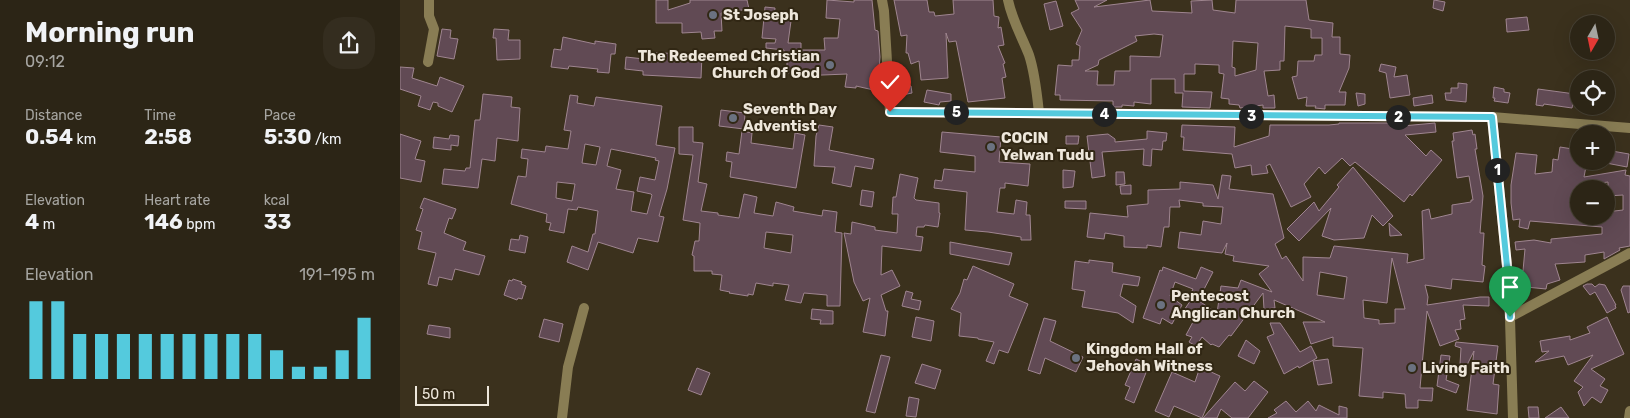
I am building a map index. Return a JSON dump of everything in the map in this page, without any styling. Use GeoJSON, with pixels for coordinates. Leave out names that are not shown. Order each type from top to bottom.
{"type":"FeatureCollection","features":[{"type":"Feature","properties":{"kind":"street"},"geometry":{"type":"LineString","coordinates":[[428,62],[434,29],[429,16],[429,0]]}},
{"type":"Feature","properties":{"kind":"street"},"geometry":{"type":"LineString","coordinates":[[882,0],[890,112],[1492,117],[1630,128]]}},
{"type":"Feature","properties":{"kind":"street"},"geometry":{"type":"LineString","coordinates":[[1008,0],[1017,30],[1029,56],[1036,84],[1039,113]]}},
{"type":"Feature","properties":{"kind":"street"},"geometry":{"type":"LineString","coordinates":[[1492,117],[1509,286],[1513,418]]}},
{"type":"Feature","properties":{"kind":"street"},"geometry":{"type":"LineString","coordinates":[[1510,317],[1630,253]]}},
{"type":"Feature","properties":{"kind":"street"},"geometry":{"type":"LineString","coordinates":[[562,418],[568,367],[584,308]]}},
{"type":"Feature","properties":{"kind":"street"},"geometry":{"type":"LineString","coordinates":[[1629,418],[1630,411]]}},
{"type":"Feature","properties":{"kind":"building"},"geometry":{"type":"Polygon","coordinates":[[[656,0],[668,0],[668,10],[690,3],[690,0],[747,0],[749,9],[721,13],[722,31],[714,31],[715,38],[702,39],[701,32],[682,33],[682,23],[656,23],[656,0]]]}},
{"type":"Feature","properties":{"kind":"building"},"geometry":{"type":"Polygon","coordinates":[[[827,0],[854,2],[854,0],[872,0],[875,30],[878,31],[880,57],[878,91],[856,86],[856,88],[845,87],[847,74],[798,76],[797,73],[787,73],[787,58],[784,58],[784,50],[766,48],[766,43],[775,43],[776,39],[762,38],[765,7],[775,8],[774,19],[791,21],[788,43],[801,43],[801,50],[825,50],[824,38],[838,38],[840,19],[826,18],[827,0]]]}},
{"type":"Feature","properties":{"kind":"building"},"geometry":{"type":"Polygon","coordinates":[[[894,0],[927,0],[929,12],[934,12],[935,16],[954,14],[953,0],[993,0],[994,16],[999,17],[998,28],[1001,27],[1004,45],[998,46],[1005,63],[1003,64],[1006,77],[1002,78],[1005,98],[968,102],[956,41],[949,42],[946,33],[948,78],[921,80],[919,61],[911,64],[908,53],[906,53],[907,35],[901,36],[894,0]]]}},
{"type":"Feature","properties":{"kind":"building"},"geometry":{"type":"Polygon","coordinates":[[[1075,0],[1107,0],[1094,7],[1150,0],[1152,11],[1192,13],[1191,1],[1212,0],[1213,10],[1235,13],[1236,0],[1306,0],[1309,20],[1333,23],[1332,37],[1340,37],[1340,54],[1350,55],[1349,68],[1339,92],[1346,92],[1345,105],[1325,105],[1325,109],[1315,108],[1316,106],[1306,106],[1307,97],[1298,99],[1292,77],[1297,76],[1298,61],[1314,61],[1315,55],[1322,55],[1322,38],[1311,38],[1311,29],[1285,26],[1284,61],[1280,61],[1280,70],[1264,71],[1268,96],[1274,95],[1275,108],[1263,108],[1263,105],[1240,108],[1239,105],[1229,104],[1229,99],[1221,98],[1224,74],[1219,73],[1219,65],[1195,64],[1195,74],[1184,74],[1184,91],[1212,92],[1210,108],[1182,107],[1183,93],[1175,93],[1175,79],[1151,79],[1151,104],[1134,102],[1134,106],[1122,105],[1122,107],[1113,107],[1113,101],[1060,100],[1060,95],[1055,95],[1058,65],[1072,66],[1072,60],[1079,60],[1080,46],[1076,44],[1082,30],[1071,13],[1079,9],[1075,0]],[[1163,35],[1135,36],[1137,41],[1099,60],[1098,65],[1085,71],[1098,71],[1097,85],[1114,85],[1115,71],[1130,71],[1130,56],[1160,57],[1163,35]],[[1233,41],[1232,67],[1235,68],[1235,76],[1256,70],[1258,43],[1233,41]]]}},
{"type":"Feature","properties":{"kind":"building"},"geometry":{"type":"Polygon","coordinates":[[[1434,0],[1445,2],[1443,11],[1433,8],[1434,0]]]}},
{"type":"Feature","properties":{"kind":"building"},"geometry":{"type":"Polygon","coordinates":[[[1056,1],[1063,26],[1050,30],[1044,4],[1056,1]]]}},
{"type":"Feature","properties":{"kind":"building"},"geometry":{"type":"Polygon","coordinates":[[[1527,17],[1529,30],[1507,32],[1506,19],[1527,17]]]}},
{"type":"Feature","properties":{"kind":"building"},"geometry":{"type":"Polygon","coordinates":[[[442,29],[451,30],[450,38],[458,39],[454,59],[437,56],[442,29]]]}},
{"type":"Feature","properties":{"kind":"building"},"geometry":{"type":"Polygon","coordinates":[[[494,29],[509,30],[508,40],[520,40],[520,59],[497,60],[496,38],[493,38],[494,29]]]}},
{"type":"Feature","properties":{"kind":"building"},"geometry":{"type":"Polygon","coordinates":[[[563,37],[595,44],[595,41],[616,44],[615,54],[611,54],[609,73],[597,72],[598,69],[569,66],[568,69],[551,67],[554,49],[561,50],[563,37]]]}},
{"type":"Feature","properties":{"kind":"building"},"geometry":{"type":"Polygon","coordinates":[[[644,52],[702,55],[701,78],[643,75],[643,71],[625,69],[626,57],[644,59],[644,52]]]}},
{"type":"Feature","properties":{"kind":"building"},"geometry":{"type":"Polygon","coordinates":[[[1381,64],[1396,67],[1394,77],[1407,75],[1410,95],[1390,98],[1386,73],[1379,71],[1381,64]]]}},
{"type":"Feature","properties":{"kind":"building"},"geometry":{"type":"Polygon","coordinates":[[[400,67],[414,68],[412,78],[437,86],[440,77],[464,86],[452,112],[433,102],[430,110],[418,106],[421,96],[400,89],[400,67]]]}},
{"type":"Feature","properties":{"kind":"building"},"geometry":{"type":"Polygon","coordinates":[[[1458,83],[1467,84],[1466,102],[1446,100],[1445,93],[1451,93],[1451,88],[1458,88],[1458,83]]]}},
{"type":"Feature","properties":{"kind":"building"},"geometry":{"type":"Polygon","coordinates":[[[895,85],[911,86],[912,93],[897,96],[895,85]]]}},
{"type":"Feature","properties":{"kind":"building"},"geometry":{"type":"Polygon","coordinates":[[[1494,87],[1504,89],[1504,92],[1510,93],[1508,103],[1494,101],[1494,87]]]}},
{"type":"Feature","properties":{"kind":"building"},"geometry":{"type":"Polygon","coordinates":[[[1538,89],[1570,93],[1570,108],[1544,104],[1543,106],[1536,105],[1538,89]]]}},
{"type":"Feature","properties":{"kind":"building"},"geometry":{"type":"Polygon","coordinates":[[[927,90],[951,94],[951,101],[940,102],[939,105],[924,102],[927,90]]]}},
{"type":"Feature","properties":{"kind":"building"},"geometry":{"type":"Polygon","coordinates":[[[1356,93],[1365,94],[1365,104],[1358,106],[1356,93]]]}},
{"type":"Feature","properties":{"kind":"building"},"geometry":{"type":"Polygon","coordinates":[[[483,94],[512,97],[511,107],[520,108],[518,141],[497,138],[495,161],[482,159],[478,188],[442,184],[444,169],[465,171],[466,168],[470,168],[475,120],[480,120],[483,94]]]}},
{"type":"Feature","properties":{"kind":"building"},"geometry":{"type":"Polygon","coordinates":[[[570,95],[578,96],[577,103],[594,106],[596,97],[662,106],[656,145],[675,148],[667,189],[659,216],[664,217],[658,242],[638,238],[633,253],[598,242],[588,270],[567,262],[572,246],[588,252],[593,234],[595,234],[598,211],[578,207],[577,210],[568,209],[564,233],[549,230],[551,223],[546,222],[547,214],[511,204],[518,176],[526,177],[528,159],[521,158],[522,149],[545,152],[546,146],[568,149],[571,131],[564,130],[570,95]],[[585,144],[582,163],[596,165],[600,147],[585,144]],[[611,149],[607,166],[621,170],[616,189],[634,192],[631,211],[647,214],[652,195],[637,191],[640,177],[655,180],[659,161],[655,160],[656,158],[611,149]],[[557,182],[556,198],[572,201],[575,184],[557,182]]]}},
{"type":"Feature","properties":{"kind":"building"},"geometry":{"type":"Polygon","coordinates":[[[1432,95],[1433,103],[1414,106],[1413,98],[1432,95]]]}},
{"type":"Feature","properties":{"kind":"building"},"geometry":{"type":"Polygon","coordinates":[[[721,110],[745,113],[744,129],[719,126],[721,110]]]}},
{"type":"Feature","properties":{"kind":"building"},"geometry":{"type":"Polygon","coordinates":[[[1339,123],[1402,123],[1402,126],[1435,123],[1436,132],[1405,135],[1426,156],[1431,150],[1442,160],[1412,196],[1410,194],[1404,202],[1355,162],[1350,166],[1342,158],[1325,174],[1319,167],[1304,184],[1311,197],[1291,207],[1270,164],[1266,166],[1268,173],[1252,175],[1251,165],[1235,168],[1232,154],[1183,150],[1184,137],[1181,137],[1182,125],[1235,127],[1234,147],[1269,136],[1270,125],[1329,125],[1339,123]]]}},
{"type":"Feature","properties":{"kind":"building"},"geometry":{"type":"Polygon","coordinates":[[[819,125],[833,127],[829,150],[874,159],[872,169],[855,166],[851,187],[832,183],[835,167],[814,166],[816,136],[819,125]]]}},
{"type":"Feature","properties":{"kind":"building"},"geometry":{"type":"Polygon","coordinates":[[[679,127],[693,127],[693,142],[703,143],[698,182],[707,184],[701,211],[739,218],[744,194],[757,197],[754,213],[773,216],[776,202],[794,207],[793,211],[822,216],[823,210],[837,212],[835,232],[842,233],[840,306],[827,306],[827,295],[804,293],[801,303],[785,300],[789,285],[773,283],[773,286],[756,283],[753,295],[729,293],[720,290],[722,275],[712,274],[712,271],[694,271],[694,256],[692,255],[695,241],[699,241],[700,223],[683,220],[693,155],[679,154],[679,127]],[[766,232],[764,248],[791,253],[793,235],[766,232]]]}},
{"type":"Feature","properties":{"kind":"building"},"geometry":{"type":"Polygon","coordinates":[[[1472,130],[1473,135],[1475,134],[1477,149],[1475,149],[1483,196],[1480,233],[1484,233],[1482,265],[1485,266],[1483,282],[1452,279],[1451,289],[1425,285],[1428,297],[1427,305],[1489,297],[1489,306],[1463,305],[1465,319],[1460,320],[1461,329],[1455,330],[1459,339],[1440,346],[1427,311],[1420,388],[1433,388],[1432,401],[1418,400],[1418,408],[1406,408],[1405,394],[1383,392],[1383,398],[1359,396],[1363,348],[1333,346],[1333,337],[1311,344],[1303,322],[1325,322],[1274,300],[1275,308],[1264,309],[1263,293],[1231,336],[1229,335],[1219,347],[1211,345],[1202,337],[1196,346],[1189,342],[1192,337],[1186,335],[1193,322],[1182,313],[1193,297],[1217,313],[1221,286],[1238,288],[1241,280],[1272,292],[1259,274],[1269,266],[1233,261],[1234,256],[1225,254],[1227,243],[1222,253],[1178,248],[1180,232],[1201,235],[1203,221],[1221,224],[1223,207],[1203,206],[1203,203],[1179,200],[1180,207],[1170,207],[1169,227],[1164,227],[1161,247],[1147,245],[1147,248],[1124,247],[1124,236],[1105,233],[1104,239],[1087,237],[1090,213],[1128,217],[1127,206],[1148,204],[1148,190],[1180,189],[1180,182],[1213,185],[1218,199],[1222,175],[1231,176],[1229,189],[1273,194],[1284,238],[1275,244],[1282,259],[1286,256],[1303,281],[1303,257],[1330,258],[1334,246],[1408,254],[1407,263],[1424,259],[1422,211],[1429,209],[1431,219],[1452,214],[1452,205],[1473,200],[1469,176],[1457,178],[1452,141],[1454,141],[1453,133],[1472,130]],[[1392,258],[1387,303],[1363,300],[1364,318],[1379,320],[1379,324],[1395,323],[1395,309],[1405,309],[1392,258]],[[1320,272],[1317,295],[1344,299],[1347,277],[1320,272]]]}},
{"type":"Feature","properties":{"kind":"building"},"geometry":{"type":"Polygon","coordinates":[[[742,131],[752,133],[751,143],[793,149],[795,133],[805,135],[796,188],[730,177],[732,162],[726,161],[727,152],[739,154],[742,131]]]}},
{"type":"Feature","properties":{"kind":"building"},"geometry":{"type":"Polygon","coordinates":[[[1147,131],[1167,133],[1166,141],[1163,141],[1162,150],[1152,149],[1151,166],[1143,165],[1144,149],[1102,152],[1105,176],[1092,178],[1087,136],[1108,134],[1115,139],[1115,142],[1147,139],[1147,131]]]}},
{"type":"Feature","properties":{"kind":"building"},"geometry":{"type":"Polygon","coordinates":[[[942,132],[1001,137],[999,162],[1030,164],[1028,186],[1005,183],[1005,188],[1000,188],[997,212],[1014,214],[1016,200],[1027,202],[1026,215],[1030,215],[1031,240],[965,230],[967,192],[934,188],[935,180],[942,181],[944,169],[975,172],[975,156],[940,152],[942,132]]]}},
{"type":"Feature","properties":{"kind":"building"},"geometry":{"type":"Polygon","coordinates":[[[400,134],[421,141],[415,159],[425,161],[421,182],[400,178],[400,134]]]}},
{"type":"Feature","properties":{"kind":"building"},"geometry":{"type":"Polygon","coordinates":[[[450,135],[459,136],[458,146],[451,145],[451,150],[433,148],[434,137],[449,139],[450,135]]]}},
{"type":"Feature","properties":{"kind":"building"},"geometry":{"type":"Polygon","coordinates":[[[1066,136],[1079,136],[1078,144],[1066,144],[1066,136]]]}},
{"type":"Feature","properties":{"kind":"building"},"geometry":{"type":"Polygon","coordinates":[[[1560,147],[1570,149],[1570,170],[1585,170],[1584,177],[1626,170],[1625,175],[1630,176],[1630,246],[1619,248],[1620,250],[1604,259],[1604,252],[1585,255],[1585,262],[1555,264],[1560,280],[1547,284],[1546,289],[1516,286],[1519,270],[1523,271],[1525,249],[1516,250],[1515,242],[1534,240],[1551,243],[1551,239],[1602,234],[1602,227],[1578,225],[1615,225],[1615,211],[1623,210],[1623,195],[1615,196],[1615,180],[1570,180],[1570,224],[1530,221],[1528,229],[1519,227],[1520,219],[1513,220],[1511,203],[1511,185],[1516,153],[1537,155],[1535,174],[1552,172],[1553,159],[1558,160],[1560,147]]]}},
{"type":"Feature","properties":{"kind":"building"},"geometry":{"type":"Polygon","coordinates":[[[1615,152],[1629,154],[1627,167],[1615,165],[1615,152]]]}},
{"type":"Feature","properties":{"kind":"building"},"geometry":{"type":"Polygon","coordinates":[[[1353,167],[1393,216],[1383,226],[1372,215],[1364,238],[1334,240],[1322,236],[1331,208],[1299,241],[1287,229],[1314,202],[1319,211],[1339,187],[1337,185],[1353,167]]]}},
{"type":"Feature","properties":{"kind":"building"},"geometry":{"type":"Polygon","coordinates":[[[1063,170],[1075,171],[1073,187],[1063,188],[1063,170]]]}},
{"type":"Feature","properties":{"kind":"building"},"geometry":{"type":"Polygon","coordinates":[[[1116,172],[1124,172],[1125,184],[1116,185],[1116,172]]]}},
{"type":"Feature","properties":{"kind":"building"},"geometry":{"type":"Polygon","coordinates":[[[900,174],[918,178],[914,198],[916,200],[939,203],[940,213],[938,227],[925,225],[924,227],[917,227],[916,236],[923,237],[921,251],[882,246],[881,275],[892,270],[900,286],[881,295],[886,311],[888,311],[885,336],[863,332],[870,298],[863,301],[854,282],[844,233],[851,234],[852,222],[875,227],[875,230],[897,233],[898,214],[892,214],[893,197],[896,197],[900,174]]]}},
{"type":"Feature","properties":{"kind":"building"},"geometry":{"type":"Polygon","coordinates":[[[1131,185],[1131,194],[1121,194],[1120,186],[1131,185]]]}},
{"type":"Feature","properties":{"kind":"building"},"geometry":{"type":"Polygon","coordinates":[[[862,190],[874,192],[872,207],[860,205],[862,190]]]}},
{"type":"Feature","properties":{"kind":"building"},"geometry":{"type":"Polygon","coordinates":[[[424,198],[456,209],[452,219],[449,218],[444,233],[466,242],[463,250],[485,256],[479,275],[455,269],[452,280],[439,277],[437,286],[428,284],[436,253],[418,249],[422,232],[416,230],[423,209],[420,208],[424,198]]]}},
{"type":"Feature","properties":{"kind":"building"},"geometry":{"type":"Polygon","coordinates":[[[1065,201],[1086,201],[1086,209],[1065,208],[1065,201]]]}},
{"type":"Feature","properties":{"kind":"building"},"geometry":{"type":"Polygon","coordinates":[[[1389,223],[1402,235],[1390,236],[1389,223]]]}},
{"type":"Feature","properties":{"kind":"building"},"geometry":{"type":"Polygon","coordinates":[[[520,235],[528,237],[525,253],[509,250],[511,239],[519,240],[520,235]]]}},
{"type":"Feature","properties":{"kind":"building"},"geometry":{"type":"Polygon","coordinates":[[[950,242],[1012,253],[1009,265],[950,254],[950,242]]]}},
{"type":"Feature","properties":{"kind":"building"},"geometry":{"type":"Polygon","coordinates":[[[1089,260],[1113,263],[1112,272],[1140,277],[1138,286],[1123,284],[1120,296],[1136,306],[1133,323],[1118,313],[1082,307],[1085,291],[1072,289],[1075,261],[1089,263],[1089,260]]]}},
{"type":"Feature","properties":{"kind":"building"},"geometry":{"type":"Polygon","coordinates":[[[973,266],[1014,284],[1009,296],[1028,304],[1008,353],[999,350],[994,364],[986,361],[994,342],[959,336],[961,313],[951,309],[960,293],[964,279],[967,280],[973,266]]]}},
{"type":"Feature","properties":{"kind":"building"},"geometry":{"type":"Polygon","coordinates":[[[1163,267],[1196,279],[1201,267],[1213,272],[1201,295],[1192,291],[1193,289],[1175,282],[1170,296],[1182,305],[1172,324],[1162,318],[1160,324],[1143,318],[1160,270],[1162,271],[1163,267]]]}},
{"type":"Feature","properties":{"kind":"building"},"geometry":{"type":"Polygon","coordinates":[[[513,279],[522,282],[521,284],[526,286],[522,299],[518,298],[517,300],[504,295],[509,280],[512,281],[513,279]]]}},
{"type":"Feature","properties":{"kind":"building"},"geometry":{"type":"Polygon","coordinates":[[[1592,284],[1595,287],[1599,284],[1605,285],[1616,308],[1607,313],[1595,292],[1590,295],[1583,286],[1592,284]]]}},
{"type":"Feature","properties":{"kind":"building"},"geometry":{"type":"Polygon","coordinates":[[[1623,286],[1630,286],[1630,312],[1628,313],[1621,290],[1623,286]]]}},
{"type":"Feature","properties":{"kind":"building"},"geometry":{"type":"Polygon","coordinates":[[[906,291],[913,293],[911,299],[921,301],[919,310],[902,306],[906,291]]]}},
{"type":"Feature","properties":{"kind":"building"},"geometry":{"type":"Polygon","coordinates":[[[812,309],[833,311],[833,324],[820,324],[821,320],[811,319],[812,309]]]}},
{"type":"Feature","properties":{"kind":"building"},"geometry":{"type":"Polygon","coordinates":[[[916,317],[934,321],[931,341],[912,337],[916,317]]]}},
{"type":"Feature","properties":{"kind":"building"},"geometry":{"type":"Polygon","coordinates":[[[1607,317],[1624,354],[1591,369],[1605,379],[1600,386],[1608,390],[1601,403],[1592,397],[1584,406],[1578,392],[1583,387],[1574,381],[1593,355],[1568,365],[1564,356],[1535,362],[1549,351],[1542,352],[1540,341],[1570,336],[1570,340],[1590,333],[1587,327],[1607,317]]]}},
{"type":"Feature","properties":{"kind":"building"},"geometry":{"type":"Polygon","coordinates":[[[1044,318],[1056,321],[1050,341],[1083,357],[1076,372],[1045,358],[1040,374],[1028,370],[1044,318]]]}},
{"type":"Feature","properties":{"kind":"building"},"geometry":{"type":"Polygon","coordinates":[[[544,319],[563,324],[559,342],[539,337],[544,319]]]}},
{"type":"Feature","properties":{"kind":"building"},"geometry":{"type":"Polygon","coordinates":[[[1270,323],[1280,323],[1300,352],[1311,346],[1317,358],[1284,374],[1267,337],[1274,334],[1270,323]]]}},
{"type":"Feature","properties":{"kind":"building"},"geometry":{"type":"Polygon","coordinates":[[[429,325],[450,328],[450,338],[427,334],[429,325]]]}},
{"type":"Feature","properties":{"kind":"building"},"geometry":{"type":"Polygon","coordinates":[[[1246,340],[1260,351],[1254,364],[1238,356],[1246,340]]]}},
{"type":"Feature","properties":{"kind":"building"},"geometry":{"type":"Polygon","coordinates":[[[1456,342],[1498,346],[1493,384],[1499,385],[1497,414],[1467,410],[1474,351],[1467,365],[1460,364],[1461,348],[1455,346],[1456,342]]]}},
{"type":"Feature","properties":{"kind":"building"},"geometry":{"type":"Polygon","coordinates":[[[881,355],[890,357],[875,413],[866,411],[881,355]]]}},
{"type":"Feature","properties":{"kind":"building"},"geometry":{"type":"Polygon","coordinates":[[[1441,355],[1450,356],[1446,380],[1459,385],[1456,393],[1437,386],[1441,355]]]}},
{"type":"Feature","properties":{"kind":"building"},"geometry":{"type":"Polygon","coordinates":[[[1136,359],[1149,365],[1134,403],[1125,399],[1130,387],[1125,385],[1136,359]]]}},
{"type":"Feature","properties":{"kind":"building"},"geometry":{"type":"Polygon","coordinates":[[[1328,359],[1332,383],[1318,385],[1313,361],[1328,359]]]}},
{"type":"Feature","properties":{"kind":"building"},"geometry":{"type":"Polygon","coordinates":[[[922,364],[941,370],[935,389],[915,383],[922,364]]]}},
{"type":"Feature","properties":{"kind":"building"},"geometry":{"type":"Polygon","coordinates":[[[1200,367],[1220,376],[1202,418],[1174,406],[1169,417],[1155,411],[1172,372],[1195,382],[1200,367]]]}},
{"type":"Feature","properties":{"kind":"building"},"geometry":{"type":"Polygon","coordinates":[[[697,368],[710,373],[701,395],[688,390],[697,368]]]}},
{"type":"Feature","properties":{"kind":"building"},"geometry":{"type":"Polygon","coordinates":[[[1254,381],[1268,392],[1248,418],[1232,418],[1221,409],[1217,418],[1203,418],[1235,382],[1245,391],[1254,381]]]}},
{"type":"Feature","properties":{"kind":"building"},"geometry":{"type":"Polygon","coordinates":[[[909,397],[919,399],[916,417],[906,416],[909,397]]]}},
{"type":"Feature","properties":{"kind":"building"},"geometry":{"type":"Polygon","coordinates":[[[1286,401],[1296,412],[1308,401],[1316,411],[1319,405],[1339,415],[1339,406],[1347,408],[1347,418],[1268,418],[1277,413],[1274,410],[1286,401]]]}},
{"type":"Feature","properties":{"kind":"building"},"geometry":{"type":"Polygon","coordinates":[[[1528,407],[1538,407],[1539,418],[1529,418],[1528,407]]]}},
{"type":"Feature","properties":{"kind":"building"},"geometry":{"type":"Polygon","coordinates":[[[1561,407],[1569,418],[1545,418],[1561,407]]]}},
{"type":"Feature","properties":{"kind":"place","name":"St Joseph"},"geometry":{"type":"Point","coordinates":[713,15]}},
{"type":"Feature","properties":{"kind":"place","name":"The Redeemed Christian Church Of God"},"geometry":{"type":"Point","coordinates":[830,65]}},
{"type":"Feature","properties":{"kind":"place","name":"Seventh Day Adventist"},"geometry":{"type":"Point","coordinates":[733,118]}},
{"type":"Feature","properties":{"kind":"place","name":"COCIN Yelwan Tudu"},"geometry":{"type":"Point","coordinates":[991,147]}},
{"type":"Feature","properties":{"kind":"place","name":"Pentecost Anglican Church"},"geometry":{"type":"Point","coordinates":[1161,305]}},
{"type":"Feature","properties":{"kind":"place","name":"Kingdom Hall of Jehovah Witness"},"geometry":{"type":"Point","coordinates":[1076,358]}},
{"type":"Feature","properties":{"kind":"place","name":"Living Faith"},"geometry":{"type":"Point","coordinates":[1412,368]}},
{"type":"Feature","properties":{"kind":"route"},"geometry":{"type":"LineString","coordinates":[[890,112],[1492,117],[1509,286],[1510,317]]}}]}
